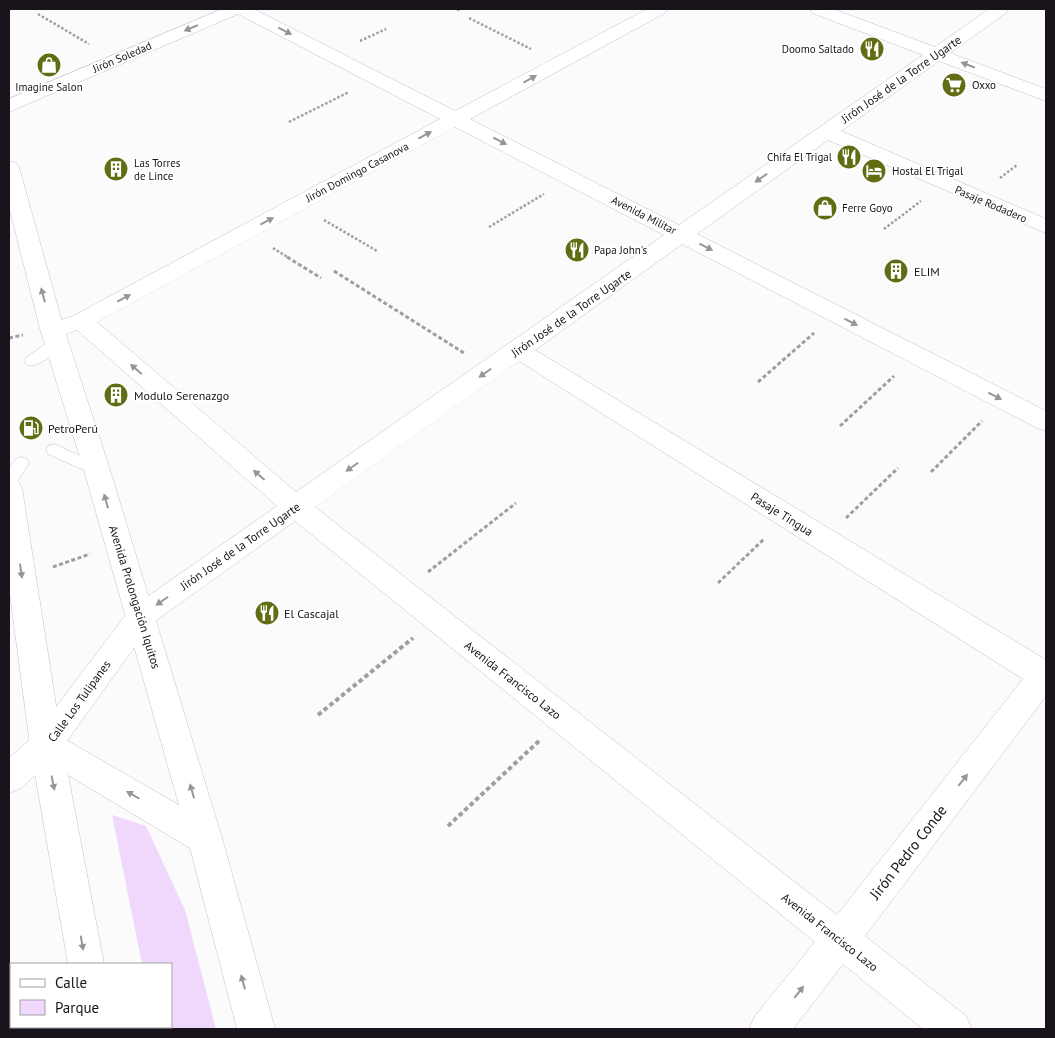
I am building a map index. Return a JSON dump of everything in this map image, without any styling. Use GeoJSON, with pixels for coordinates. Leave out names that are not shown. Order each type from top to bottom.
{"type":"FeatureCollection","features":[{"type":"Feature","properties":{"kind":"street","name":"Jirón Soledad"},"geometry":{"type":"LineString","coordinates":[[9,106],[236,9]]}},
{"type":"Feature","properties":{"kind":"street","name":"Avenida Militar"},"geometry":{"type":"LineString","coordinates":[[241,9],[1046,422]]}},
{"type":"Feature","properties":{"kind":"street","name":"Jirón Domingo Casanova"},"geometry":{"type":"LineString","coordinates":[[55,336],[659,9]]}},
{"type":"Feature","properties":{"kind":"street"},"geometry":{"type":"LineString","coordinates":[[818,9],[1046,95]]}},
{"type":"Feature","properties":{"kind":"street","name":"Jirón José de la Torre Ugarte"},"geometry":{"type":"LineString","coordinates":[[141,616],[1000,9]]}},
{"type":"Feature","properties":{"kind":"street","name":"Pasaje Rodadero"},"geometry":{"type":"LineString","coordinates":[[826,132],[1046,228]]}},
{"type":"Feature","properties":{"kind":"street","name":"Avenida Prolongación Iquitos"},"geometry":{"type":"LineString","coordinates":[[9,167],[55,336],[98,470],[206,838],[256,1029]]}},
{"type":"Feature","properties":{"kind":"street","name":"Avenida Francisco Lazo"},"geometry":{"type":"LineString","coordinates":[[81,321],[296,507],[953,1029]]}},
{"type":"Feature","properties":{"kind":"street","name":"Pasaje Tingua"},"geometry":{"type":"LineString","coordinates":[[518,350],[1045,675]]}},
{"type":"Feature","properties":{"kind":"street"},"geometry":{"type":"LineString","coordinates":[[15,475],[22,578],[46,745],[86,963]]}},
{"type":"Feature","properties":{"kind":"street","name":"Calle Los Tulipanes"},"geometry":{"type":"LineString","coordinates":[[9,778],[46,745],[141,616]]}},
{"type":"Feature","properties":{"kind":"street","name":"Jirón Pedro Conde"},"geometry":{"type":"LineString","coordinates":[[768,1029],[1045,675]]}},
{"type":"Feature","properties":{"kind":"street"},"geometry":{"type":"LineString","coordinates":[[46,745],[206,838]]}},
{"type":"Feature","properties":{"kind":"lane"},"geometry":{"type":"LineString","coordinates":[[32,361],[55,336]]}},
{"type":"Feature","properties":{"kind":"lane"},"geometry":{"type":"LineString","coordinates":[[54,450],[98,470]]}},
{"type":"Feature","properties":{"kind":"lane"},"geometry":{"type":"LineString","coordinates":[[9,481],[15,475]]}},
{"type":"Feature","properties":{"kind":"path"},"geometry":{"type":"LineString","coordinates":[[38,14],[116,60]]}},
{"type":"Feature","properties":{"kind":"path"},"geometry":{"type":"LineString","coordinates":[[469,18],[560,63]]}},
{"type":"Feature","properties":{"kind":"path"},"geometry":{"type":"LineString","coordinates":[[289,122],[376,78]]}},
{"type":"Feature","properties":{"kind":"path"},"geometry":{"type":"LineString","coordinates":[[489,227],[571,178]]}},
{"type":"Feature","properties":{"kind":"path"},"geometry":{"type":"LineString","coordinates":[[884,229],[943,183]]}},
{"type":"Feature","properties":{"kind":"path"},"geometry":{"type":"LineString","coordinates":[[297,205],[377,251]]}},
{"type":"Feature","properties":{"kind":"path"},"geometry":{"type":"LineString","coordinates":[[247,232],[321,278]]}},
{"type":"Feature","properties":{"kind":"path"},"geometry":{"type":"LineString","coordinates":[[334,271],[490,370]]}},
{"type":"Feature","properties":{"kind":"path"},"geometry":{"type":"LineString","coordinates":[[758,382],[836,314]]}},
{"type":"Feature","properties":{"kind":"path"},"geometry":{"type":"LineString","coordinates":[[840,426],[916,355]]}},
{"type":"Feature","properties":{"kind":"path"},"geometry":{"type":"LineString","coordinates":[[931,472],[1003,400]]}},
{"type":"Feature","properties":{"kind":"path"},"geometry":{"type":"LineString","coordinates":[[824,539],[898,468]]}},
{"type":"Feature","properties":{"kind":"path"},"geometry":{"type":"LineString","coordinates":[[402,592],[516,504]]}},
{"type":"Feature","properties":{"kind":"path"},"geometry":{"type":"LineString","coordinates":[[718,583],[787,517]]}},
{"type":"Feature","properties":{"kind":"path"},"geometry":{"type":"LineString","coordinates":[[22,578],[119,543]]}},
{"type":"Feature","properties":{"kind":"path"},"geometry":{"type":"LineString","coordinates":[[318,714],[437,620]]}},
{"type":"Feature","properties":{"kind":"path"},"geometry":{"type":"LineString","coordinates":[[448,826],[562,719]]}},
{"type":"Feature","properties":{"kind":"green space"},"geometry":{"type":"Polygon","coordinates":[[[112,815],[146,826],[185,910],[216,1029],[155,1029],[172,1028],[172,963],[142,963],[112,815]]]}},
{"type":"Feature","properties":{"kind":"place","name":"Doomo Saltado"},"geometry":{"type":"Point","coordinates":[872,49]}},
{"type":"Feature","properties":{"kind":"place","name":"Imagine Salon"},"geometry":{"type":"Point","coordinates":[49,65]}},
{"type":"Feature","properties":{"kind":"place","name":"Oxxo"},"geometry":{"type":"Point","coordinates":[954,85]}},
{"type":"Feature","properties":{"kind":"place","name":"Chifa El Trigal"},"geometry":{"type":"Point","coordinates":[849,157]}},
{"type":"Feature","properties":{"kind":"place","name":"Las Torres de Lince"},"geometry":{"type":"Point","coordinates":[116,169]}},
{"type":"Feature","properties":{"kind":"place","name":"Hostal El Trigal"},"geometry":{"type":"Point","coordinates":[874,171]}},
{"type":"Feature","properties":{"kind":"place","name":"Ferre Goyo"},"geometry":{"type":"Point","coordinates":[825,208]}},
{"type":"Feature","properties":{"kind":"place","name":"Papa John's"},"geometry":{"type":"Point","coordinates":[577,250]}},
{"type":"Feature","properties":{"kind":"place","name":"ELIM"},"geometry":{"type":"Point","coordinates":[896,271]}},
{"type":"Feature","properties":{"kind":"place","name":"Modulo Serenazgo"},"geometry":{"type":"Point","coordinates":[116,395]}},
{"type":"Feature","properties":{"kind":"place","name":"PetroPerú"},"geometry":{"type":"Point","coordinates":[31,428]}},
{"type":"Feature","properties":{"kind":"place","name":"El Cascajal"},"geometry":{"type":"Point","coordinates":[267,613]}}]}
